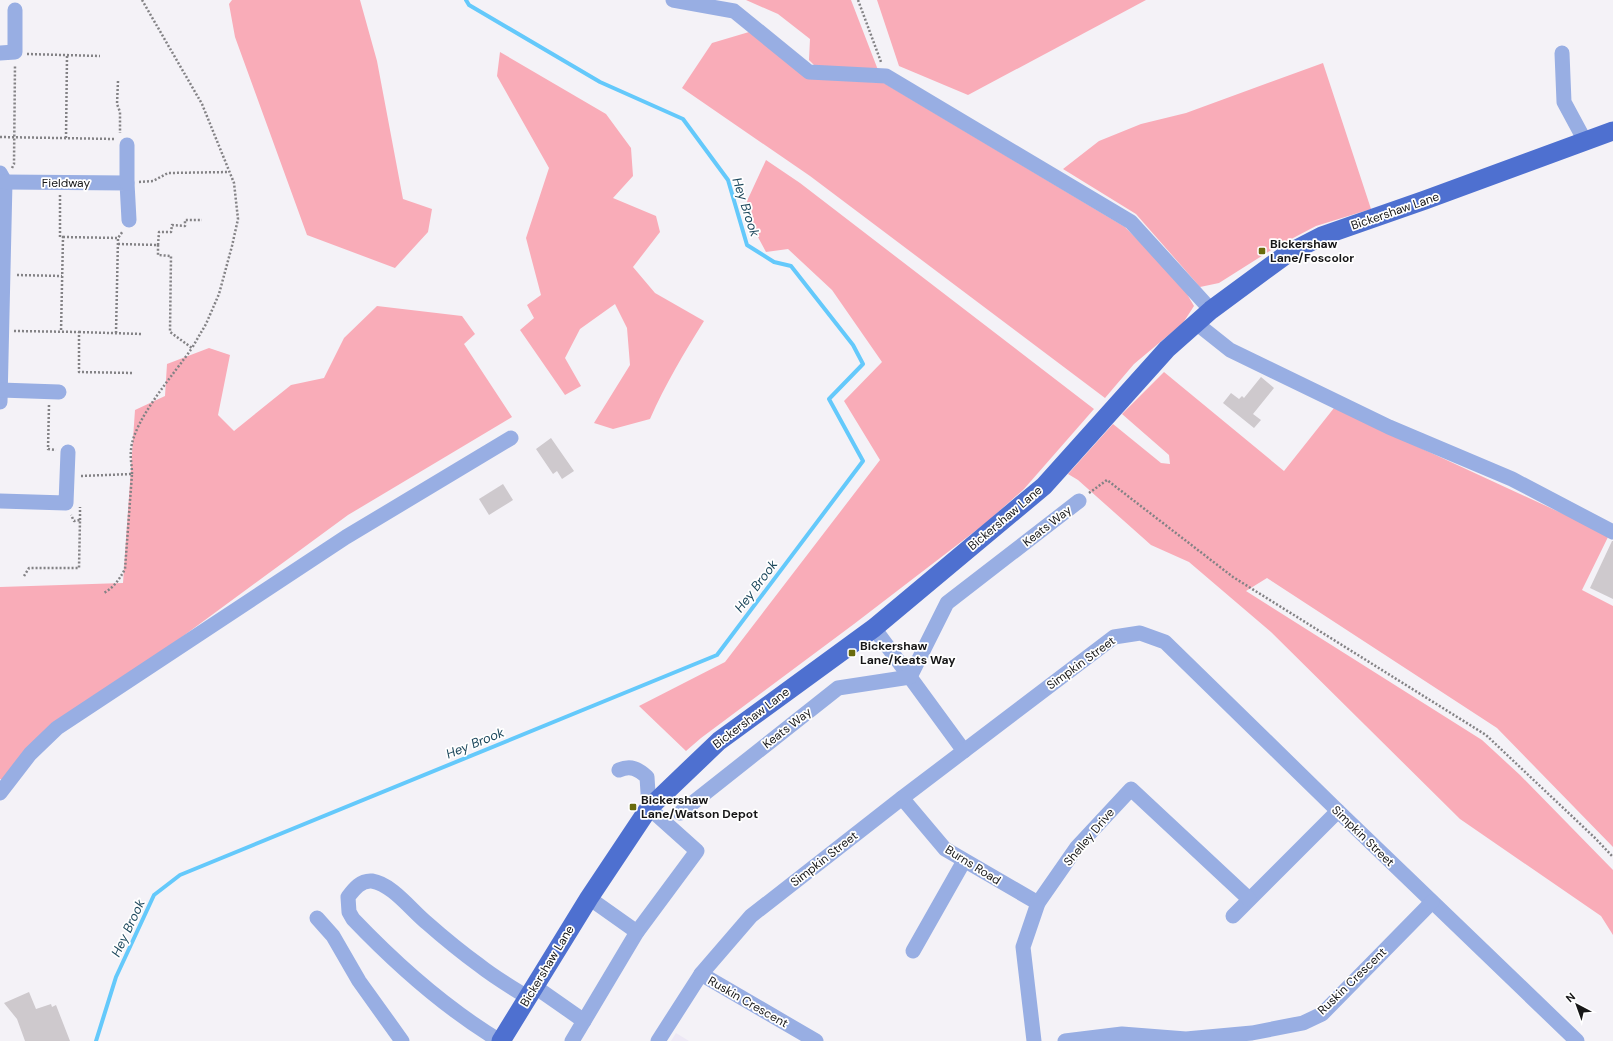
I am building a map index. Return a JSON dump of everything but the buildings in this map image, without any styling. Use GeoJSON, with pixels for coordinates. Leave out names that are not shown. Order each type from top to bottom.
{"type":"FeatureCollection","features":[{"type":"Feature","properties":{"kind":"main road","name":"Bickershaw Lane"},"geometry":{"type":"LineString","coordinates":[[500,1041],[589,898],[649,808],[719,740],[874,628],[1044,486],[1166,349],[1211,310],[1287,254],[1322,236],[1613,132]]}},
{"type":"Feature","properties":{"kind":"street"},"geometry":{"type":"LineString","coordinates":[[673,0],[734,10],[809,72],[886,76],[1131,222],[1211,310]]}},
{"type":"Feature","properties":{"kind":"street"},"geometry":{"type":"LineString","coordinates":[[0,53],[15,52],[16,10]]}},
{"type":"Feature","properties":{"kind":"street"},"geometry":{"type":"LineString","coordinates":[[1562,52],[1564,102],[1585,141]]}},
{"type":"Feature","properties":{"kind":"street"},"geometry":{"type":"LineString","coordinates":[[127,145],[129,220]]}},
{"type":"Feature","properties":{"kind":"street"},"geometry":{"type":"LineString","coordinates":[[0,402],[3,275],[2,178]]}},
{"type":"Feature","properties":{"kind":"street","name":"Fieldway"},"geometry":{"type":"LineString","coordinates":[[2,178],[60,183],[127,183]]}},
{"type":"Feature","properties":{"kind":"street"},"geometry":{"type":"LineString","coordinates":[[1196,323],[1230,350],[1390,427],[1512,479],[1613,532]]}},
{"type":"Feature","properties":{"kind":"street"},"geometry":{"type":"LineString","coordinates":[[0,390],[54,392]]}},
{"type":"Feature","properties":{"kind":"street"},"geometry":{"type":"LineString","coordinates":[[0,793],[30,754],[57,728],[346,537],[511,438]]}},
{"type":"Feature","properties":{"kind":"street"},"geometry":{"type":"LineString","coordinates":[[0,501],[73,504],[68,452]]}},
{"type":"Feature","properties":{"kind":"street","name":"Keats Way"},"geometry":{"type":"LineString","coordinates":[[680,813],[838,688],[910,677],[947,604],[1078,501]]}},
{"type":"Feature","properties":{"kind":"street"},"geometry":{"type":"LineString","coordinates":[[874,628],[964,751]]}},
{"type":"Feature","properties":{"kind":"street","name":"Simpkin Street"},"geometry":{"type":"LineString","coordinates":[[658,1041],[701,974],[751,916],[902,798],[1114,637],[1140,632],[1165,642],[1575,1040]]}},
{"type":"Feature","properties":{"kind":"street"},"geometry":{"type":"LineString","coordinates":[[572,1041],[637,932],[697,851],[649,808],[647,777],[638,769],[626,767],[619,770]]}},
{"type":"Feature","properties":{"kind":"street","name":"Shelley Drive"},"geometry":{"type":"LineString","coordinates":[[1034,1041],[1023,947],[1038,903],[1077,847],[1131,789],[1249,900]]}},
{"type":"Feature","properties":{"kind":"street","name":"Burns Road"},"geometry":{"type":"LineString","coordinates":[[902,798],[945,849],[1038,903]]}},
{"type":"Feature","properties":{"kind":"street"},"geometry":{"type":"LineString","coordinates":[[1233,916],[1338,811]]}},
{"type":"Feature","properties":{"kind":"street"},"geometry":{"type":"LineString","coordinates":[[913,951],[964,861]]}},
{"type":"Feature","properties":{"kind":"street"},"geometry":{"type":"LineString","coordinates":[[500,1041],[475,1026],[448,1006],[399,964],[354,919],[349,912],[348,897],[354,889],[364,882],[372,881],[385,887],[397,895],[426,923],[479,966],[584,1021]]}},
{"type":"Feature","properties":{"kind":"street"},"geometry":{"type":"LineString","coordinates":[[589,898],[637,932]]}},
{"type":"Feature","properties":{"kind":"street","name":"Ruskin Crescent"},"geometry":{"type":"LineString","coordinates":[[1065,1041],[1122,1034],[1161,1040],[1253,1037],[1303,1023],[1322,1014],[1432,902]]}},
{"type":"Feature","properties":{"kind":"street"},"geometry":{"type":"LineString","coordinates":[[317,918],[333,936],[359,981],[402,1041]]}},
{"type":"Feature","properties":{"kind":"street","name":"Ruskin Crescent"},"geometry":{"type":"LineString","coordinates":[[701,974],[816,1041]]}},
{"type":"Feature","properties":{"kind":"path"},"geometry":{"type":"LineString","coordinates":[[104,594],[119,580],[125,569],[132,474],[131,449],[136,431],[160,391],[192,348],[206,324],[219,294],[238,219],[234,183],[202,104],[142,0]]}},
{"type":"Feature","properties":{"kind":"path"},"geometry":{"type":"LineString","coordinates":[[858,0],[886,76]]}},
{"type":"Feature","properties":{"kind":"path"},"geometry":{"type":"LineString","coordinates":[[2,178],[14,164],[15,52],[36,56],[100,56]]}},
{"type":"Feature","properties":{"kind":"path"},"geometry":{"type":"LineString","coordinates":[[66,138],[67,56]]}},
{"type":"Feature","properties":{"kind":"path"},"geometry":{"type":"LineString","coordinates":[[0,137],[120,139],[120,112],[117,104],[118,81]]}},
{"type":"Feature","properties":{"kind":"path"},"geometry":{"type":"LineString","coordinates":[[127,183],[153,181],[168,173],[229,172]]}},
{"type":"Feature","properties":{"kind":"path"},"geometry":{"type":"LineString","coordinates":[[60,183],[60,237],[118,238]]}},
{"type":"Feature","properties":{"kind":"path"},"geometry":{"type":"LineString","coordinates":[[116,333],[118,238],[129,220]]}},
{"type":"Feature","properties":{"kind":"path"},"geometry":{"type":"LineString","coordinates":[[192,348],[170,332],[171,256],[158,255],[159,232],[172,232],[172,225],[185,226],[185,220],[202,220]]}},
{"type":"Feature","properties":{"kind":"path"},"geometry":{"type":"LineString","coordinates":[[61,332],[63,237]]}},
{"type":"Feature","properties":{"kind":"path"},"geometry":{"type":"LineString","coordinates":[[118,244],[158,245]]}},
{"type":"Feature","properties":{"kind":"path"},"geometry":{"type":"LineString","coordinates":[[3,275],[62,276]]}},
{"type":"Feature","properties":{"kind":"path"},"geometry":{"type":"LineString","coordinates":[[2,331],[142,334]]}},
{"type":"Feature","properties":{"kind":"path"},"geometry":{"type":"LineString","coordinates":[[79,332],[79,372],[134,373]]}},
{"type":"Feature","properties":{"kind":"path"},"geometry":{"type":"LineString","coordinates":[[54,392],[48,449],[68,452]]}},
{"type":"Feature","properties":{"kind":"path"},"geometry":{"type":"LineString","coordinates":[[81,482],[81,475],[132,474]]}},
{"type":"Feature","properties":{"kind":"path"},"geometry":{"type":"LineString","coordinates":[[1078,501],[1107,480],[1233,577],[1486,735],[1595,838],[1613,857]]}},
{"type":"Feature","properties":{"kind":"path"},"geometry":{"type":"LineString","coordinates":[[73,504],[74,521],[80,520]]}},
{"type":"Feature","properties":{"kind":"path"},"geometry":{"type":"LineString","coordinates":[[24,576],[29,568],[79,568],[80,520],[73,504]]}},
{"type":"Feature","properties":{"kind":"shaded area"},"geometry":{"type":"Polygon","coordinates":[[[232,0],[360,0],[377,61],[403,199],[432,209],[428,232],[395,268],[307,235],[235,37],[229,4],[232,0]]]}},
{"type":"Feature","properties":{"kind":"shaded area"},"geometry":{"type":"Polygon","coordinates":[[[746,0],[851,0],[878,70],[816,67],[809,60],[810,39],[778,14],[746,0]]]}},
{"type":"Feature","properties":{"kind":"shaded area"},"geometry":{"type":"Polygon","coordinates":[[[877,0],[1146,0],[968,95],[899,66],[877,0]]]}},
{"type":"Feature","properties":{"kind":"shaded area"},"geometry":{"type":"Polygon","coordinates":[[[749,32],[808,78],[884,83],[1125,227],[1180,282],[1194,306],[1183,323],[1134,364],[1105,398],[810,176],[682,88],[712,43],[749,32]]]}},
{"type":"Feature","properties":{"kind":"shaded area"},"geometry":{"type":"Polygon","coordinates":[[[500,52],[606,114],[631,148],[633,176],[613,198],[656,216],[660,232],[633,267],[655,293],[704,321],[675,369],[650,419],[613,429],[594,423],[630,365],[627,328],[615,304],[580,329],[565,358],[581,386],[565,395],[520,330],[534,318],[527,305],[541,295],[526,238],[549,168],[497,76],[500,52]]]}},
{"type":"Feature","properties":{"kind":"shaded area"},"geometry":{"type":"Polygon","coordinates":[[[1323,63],[1371,209],[1316,226],[1276,247],[1219,283],[1200,287],[1136,214],[1063,169],[1099,141],[1141,124],[1186,113],[1323,63]]]}},
{"type":"Feature","properties":{"kind":"shaded area"},"geometry":{"type":"Polygon","coordinates":[[[766,160],[800,183],[1094,409],[1024,489],[987,522],[854,624],[701,738],[686,751],[639,706],[725,662],[880,460],[844,401],[882,362],[832,290],[788,249],[766,252],[752,226],[747,201],[766,160]]]}},
{"type":"Feature","properties":{"kind":"shaded area"},"geometry":{"type":"Polygon","coordinates":[[[377,306],[462,316],[475,334],[464,344],[512,417],[348,515],[69,720],[3,780],[0,779],[0,587],[123,583],[135,410],[165,396],[167,364],[209,348],[230,355],[218,415],[234,431],[291,385],[324,378],[344,338],[377,306]]]}},
{"type":"Feature","properties":{"kind":"shaded area"},"geometry":{"type":"Polygon","coordinates":[[[1164,372],[1284,471],[1334,408],[1609,535],[1582,590],[1613,606],[1613,847],[1497,728],[1267,578],[1246,591],[1482,740],[1520,775],[1613,870],[1613,935],[1601,916],[1460,819],[1271,632],[1189,562],[1151,545],[1078,480],[1068,474],[1113,424],[1161,463],[1170,464],[1169,455],[1122,414],[1164,372]]]}},
{"type":"Feature","properties":{"kind":"shaded area"},"geometry":{"type":"Polygon","coordinates":[[[676,1033],[689,1041],[671,1041],[676,1033]]]}},
{"type":"Feature","properties":{"kind":"waterway","name":"Hey Brook"},"geometry":{"type":"LineString","coordinates":[[96,1041],[116,977],[154,895],[180,875],[717,655],[863,461],[829,399],[863,364],[853,345],[791,266],[774,262],[747,245],[728,180],[683,119],[600,82],[469,5],[466,0]]}},
{"type":"Feature","properties":{"kind":"place","name":"Bickershaw Lane/Foscolor"},"geometry":{"type":"Point","coordinates":[1262,251]}},
{"type":"Feature","properties":{"kind":"place","name":"Bickershaw Lane/Keats Way"},"geometry":{"type":"Point","coordinates":[852,653]}},
{"type":"Feature","properties":{"kind":"place","name":"Bickershaw Lane/Watson Depot"},"geometry":{"type":"Point","coordinates":[633,807]}}]}
